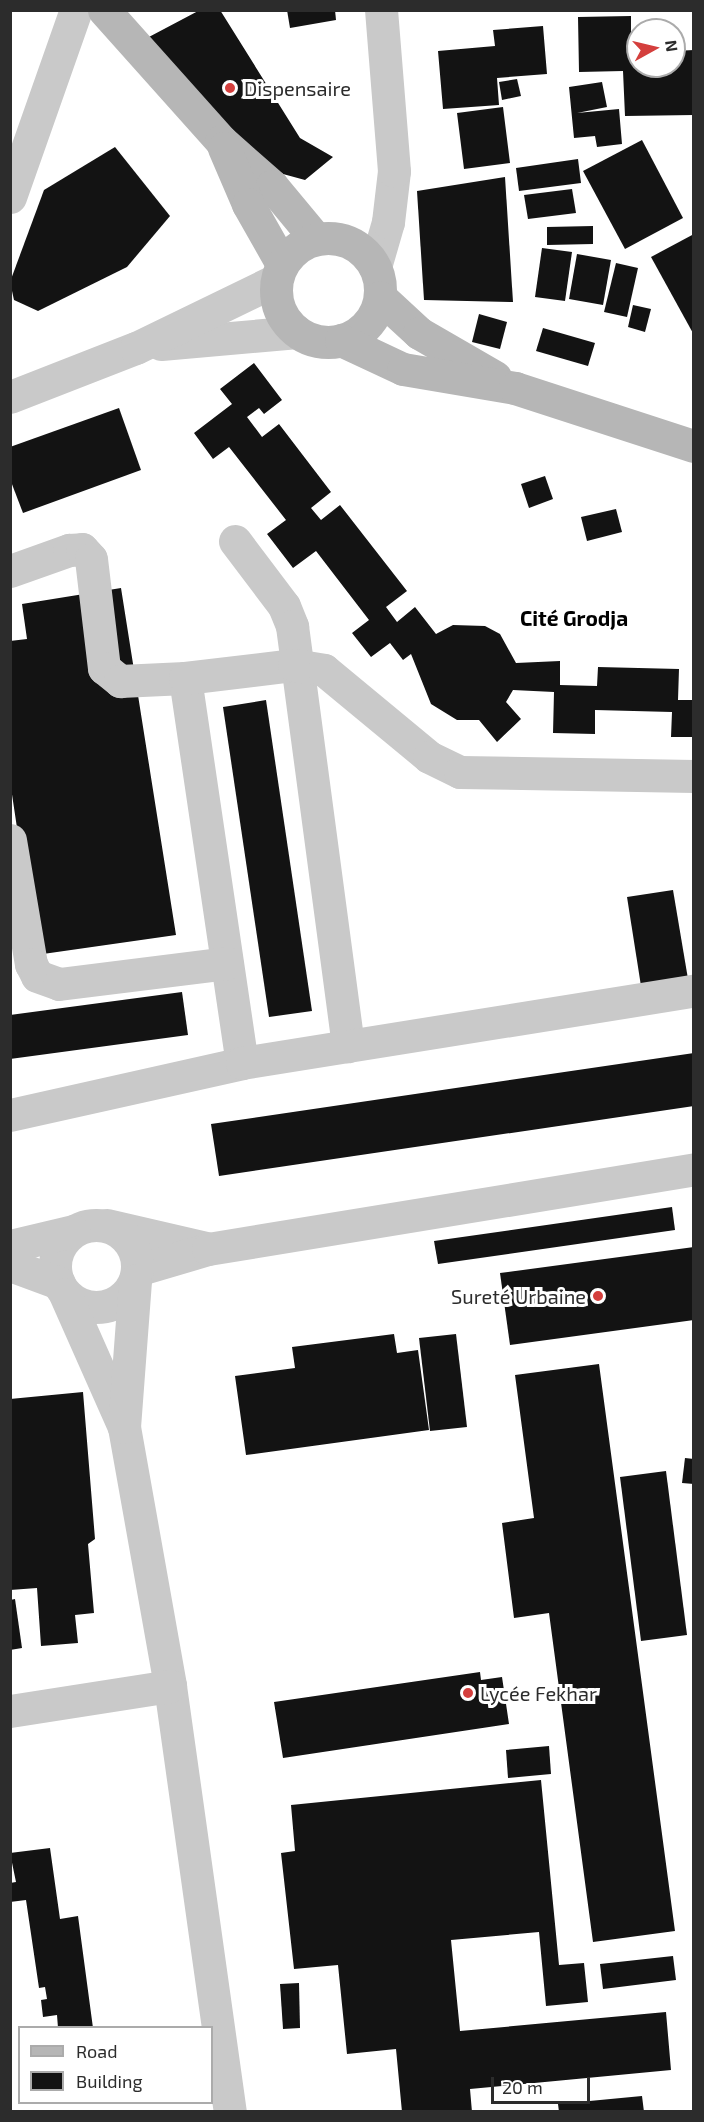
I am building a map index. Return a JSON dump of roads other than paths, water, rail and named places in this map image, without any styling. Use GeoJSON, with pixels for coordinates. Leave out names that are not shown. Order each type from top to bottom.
{"type":"FeatureCollection","features":[{"type":"Feature","properties":{"kind":"main road"},"geometry":{"type":"LineString","coordinates":[[104,10],[221,141],[272,186],[316,239]]}},
{"type":"Feature","properties":{"kind":"main road"},"geometry":{"type":"LineString","coordinates":[[221,141],[279,272],[279,309],[297,332],[310,339],[341,340],[403,369],[515,388],[693,446]]}},
{"type":"Feature","properties":{"kind":"main road"},"geometry":{"type":"LineString","coordinates":[[279,272],[296,248],[316,239],[329,237],[350,243],[377,282],[441,348],[515,388]]}},
{"type":"Feature","properties":{"kind":"main road"},"geometry":{"type":"LineString","coordinates":[[341,340],[367,325],[377,282]]}},
{"type":"Feature","properties":{"kind":"street"},"geometry":{"type":"LineString","coordinates":[[10,196],[75,10]]}},
{"type":"Feature","properties":{"kind":"street"},"geometry":{"type":"LineString","coordinates":[[377,282],[394,171],[381,10]]}},
{"type":"Feature","properties":{"kind":"street"},"geometry":{"type":"LineString","coordinates":[[10,397],[136,348],[279,272]]}},
{"type":"Feature","properties":{"kind":"street"},"geometry":{"type":"LineString","coordinates":[[136,348],[216,337],[297,332]]}},
{"type":"Feature","properties":{"kind":"street"},"geometry":{"type":"LineString","coordinates":[[235,541],[284,606],[292,626],[294,665],[348,1046]]}},
{"type":"Feature","properties":{"kind":"street"},"geometry":{"type":"LineString","coordinates":[[10,572],[69,550],[82,549],[91,559],[104,668],[120,681],[185,678],[294,665],[324,670],[429,757],[460,772],[693,776]]}},
{"type":"Feature","properties":{"kind":"street"},"geometry":{"type":"LineString","coordinates":[[185,678],[242,1063]]}},
{"type":"Feature","properties":{"kind":"street"},"geometry":{"type":"LineString","coordinates":[[10,840],[31,964],[38,976],[59,984],[227,963]]}},
{"type":"Feature","properties":{"kind":"street"},"geometry":{"type":"LineString","coordinates":[[10,1114],[242,1063],[693,992]]}},
{"type":"Feature","properties":{"kind":"street"},"geometry":{"type":"LineString","coordinates":[[10,1265],[62,1288],[84,1306],[103,1307],[117,1302],[136,1275],[208,1249],[693,1168]]}},
{"type":"Feature","properties":{"kind":"street"},"geometry":{"type":"LineString","coordinates":[[10,1246],[73,1231],[86,1225],[107,1226],[208,1249]]}},
{"type":"Feature","properties":{"kind":"street"},"geometry":{"type":"LineString","coordinates":[[107,1226],[130,1242],[136,1275],[124,1427]]}},
{"type":"Feature","properties":{"kind":"street"},"geometry":{"type":"LineString","coordinates":[[73,1231],[56,1254],[62,1288],[124,1427],[170,1686],[230,2112]]}},
{"type":"Feature","properties":{"kind":"street"},"geometry":{"type":"LineString","coordinates":[[10,1710],[170,1686]]}},
{"type":"Feature","properties":{"kind":"place","name":"Dispensaire"},"geometry":{"type":"Point","coordinates":[230,88]}},
{"type":"Feature","properties":{"kind":"place","name":"Sureté Urbaine"},"geometry":{"type":"Point","coordinates":[598,1296]}},
{"type":"Feature","properties":{"kind":"place","name":"Lycée Fekhar"},"geometry":{"type":"Point","coordinates":[468,1693]}},
{"type":"Feature","properties":{"kind":"district","name":"Cité Grodja"},"geometry":{"type":"Point","coordinates":[574,618]}}]}
